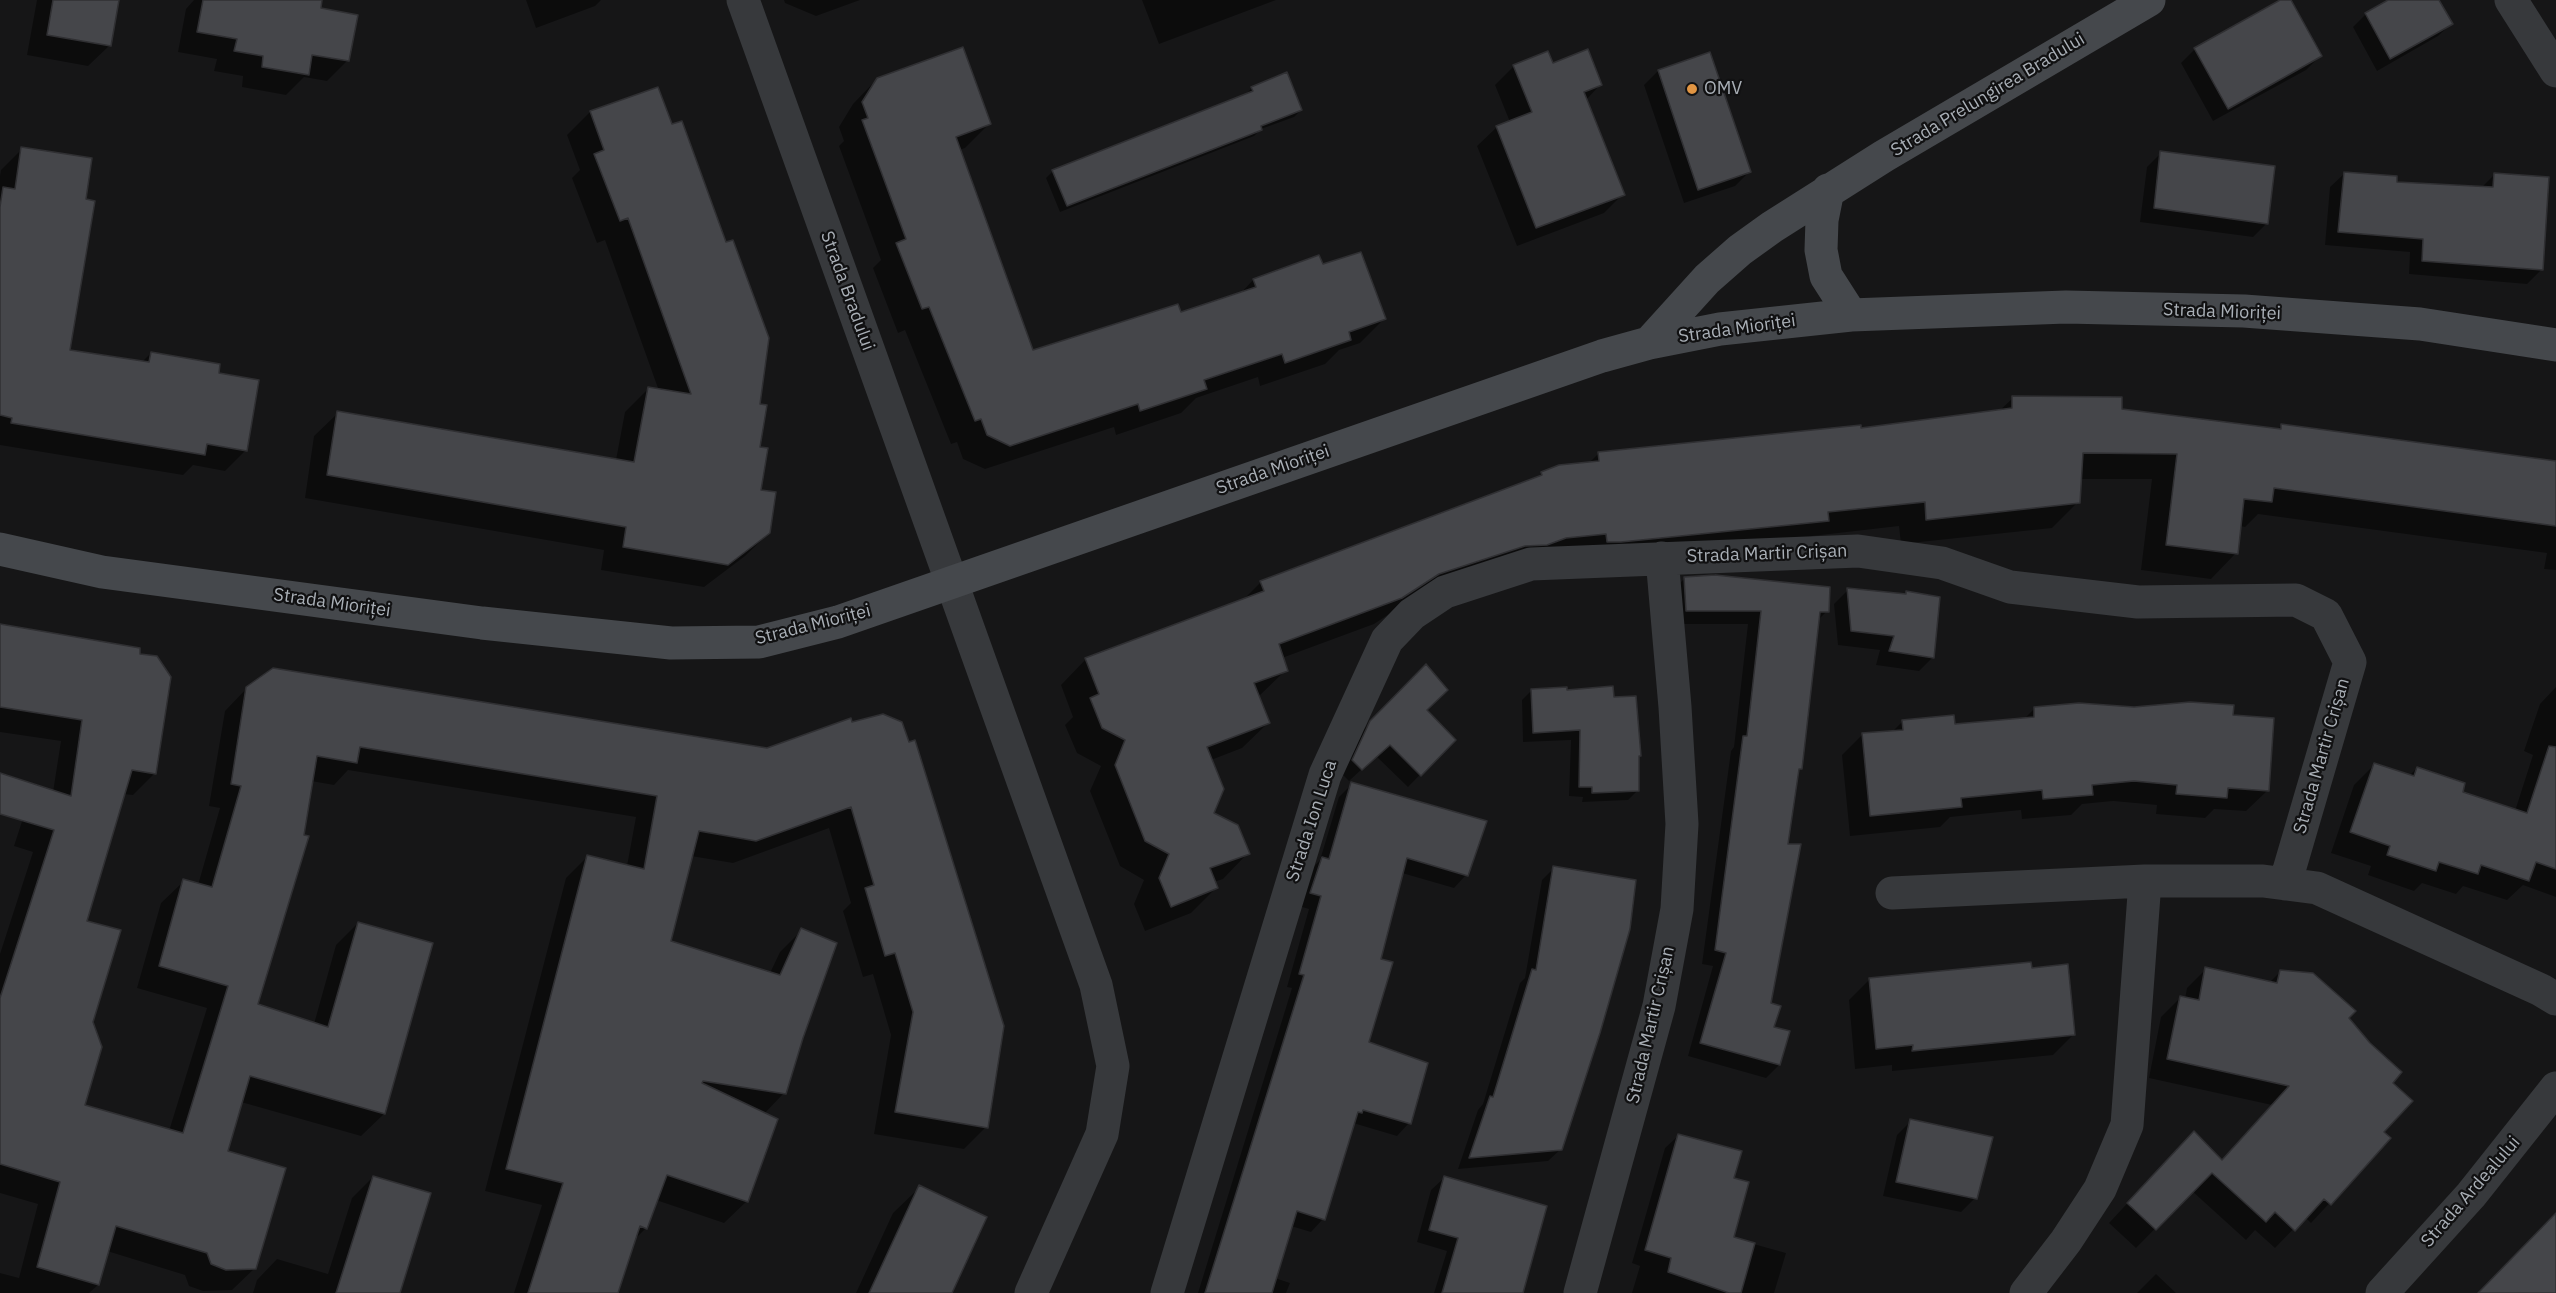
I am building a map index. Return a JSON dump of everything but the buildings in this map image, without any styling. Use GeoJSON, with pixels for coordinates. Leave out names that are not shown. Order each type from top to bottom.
{"type":"FeatureCollection","features":[{"type":"Feature","properties":{"kind":"main road","name":"Strada Prelungirea Bradului"},"geometry":{"type":"LineString","coordinates":[[1649,343],[1707,279],[1740,250],[1828,190],[2149,0]]}},
{"type":"Feature","properties":{"kind":"main road"},"geometry":{"type":"LineString","coordinates":[[1828,190],[1822,220],[1821,250],[1826,276],[1851,315]]}},
{"type":"Feature","properties":{"kind":"main road","name":"Strada Mioriței"},"geometry":{"type":"LineString","coordinates":[[4,554],[114,574],[482,623],[671,643],[759,642],[838,622],[1602,356],[1649,343],[1771,322],[1851,315],[2066,307],[2244,311],[2420,324],[2556,345]]}},
{"type":"Feature","properties":{"kind":"street","name":"Strada Bradului"},"geometry":{"type":"LineString","coordinates":[[743,0],[951,583]]}},
{"type":"Feature","properties":{"kind":"street"},"geometry":{"type":"LineString","coordinates":[[2511,0],[2556,71]]}},
{"type":"Feature","properties":{"kind":"street","name":"Strada Martir Crișan"},"geometry":{"type":"LineString","coordinates":[[1580,1293],[1659,1006],[1677,909],[1682,824],[1662,558],[1858,550],[1942,563],[2010,587],[2138,602],[2296,600],[2326,615],[2350,662],[2285,884]]}},
{"type":"Feature","properties":{"kind":"street","name":"Strada Ion Luca"},"geometry":{"type":"LineString","coordinates":[[1167,1293],[1325,775],[1387,640],[1412,614],[1445,592],[1531,564],[1662,558]]}},
{"type":"Feature","properties":{"kind":"street"},"geometry":{"type":"LineString","coordinates":[[951,583],[1096,986],[1113,1066],[1102,1134],[1030,1293]]}},
{"type":"Feature","properties":{"kind":"street"},"geometry":{"type":"LineString","coordinates":[[2026,1293],[2066,1241],[2100,1189],[2127,1125],[2145,881]]}},
{"type":"Feature","properties":{"kind":"street"},"geometry":{"type":"LineString","coordinates":[[1892,893],[2145,881],[2263,881],[2317,888],[2541,990],[2556,999]]}},
{"type":"Feature","properties":{"kind":"street","name":"Strada Ardealului"},"geometry":{"type":"LineString","coordinates":[[2382,1293],[2471,1195],[2556,1088]]}},
{"type":"Feature","properties":{"kind":"place","name":"OMV"},"geometry":{"type":"Point","coordinates":[1692,89]}}]}
